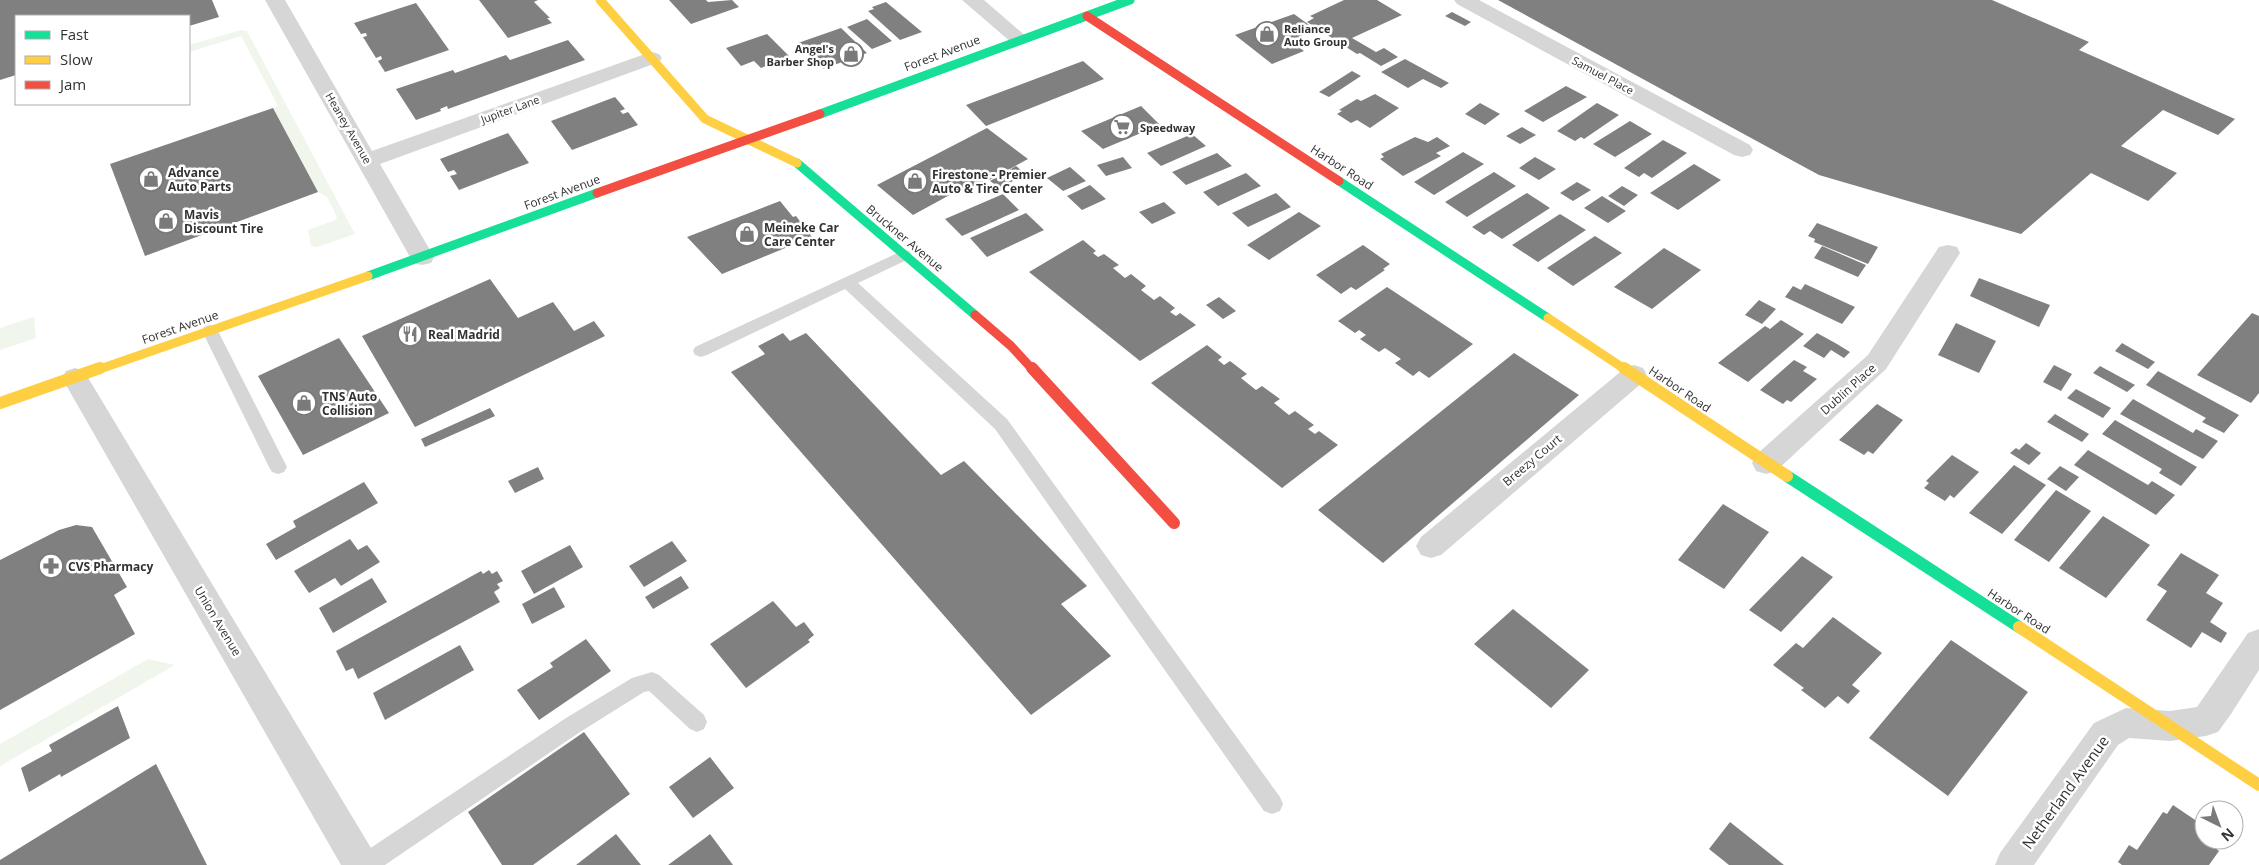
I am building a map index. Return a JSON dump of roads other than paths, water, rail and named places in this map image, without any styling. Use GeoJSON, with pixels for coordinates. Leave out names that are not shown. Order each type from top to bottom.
{"type":"FeatureCollection","features":[{"type":"Feature","properties":{"kind":"street","name":"Heaney Avenue"},"geometry":{"type":"LineString","coordinates":[[275,0],[422,257]]}},
{"type":"Feature","properties":{"kind":"street","name":"Bruckner Avenue"},"geometry":{"type":"LineString","coordinates":[[600,0],[705,119],[801,166],[1011,346],[1174,523]]}},
{"type":"Feature","properties":{"kind":"street"},"geometry":{"type":"LineString","coordinates":[[972,0],[1019,39]]}},
{"type":"Feature","properties":{"kind":"street","name":"Forest Avenue"},"geometry":{"type":"LineString","coordinates":[[0,403],[422,257],[596,193],[751,140],[1019,39],[1130,0]]}},
{"type":"Feature","properties":{"kind":"street","name":"Samuel Place"},"geometry":{"type":"LineString","coordinates":[[1464,0],[1742,150]]}},
{"type":"Feature","properties":{"kind":"street","name":"Harbor Road"},"geometry":{"type":"LineString","coordinates":[[1087,16],[2259,785]]}},
{"type":"Feature","properties":{"kind":"street","name":"Jupiter Lane"},"geometry":{"type":"LineString","coordinates":[[368,160],[652,58]]}},
{"type":"Feature","properties":{"kind":"street","name":"Dublin Place"},"geometry":{"type":"LineString","coordinates":[[1766,463],[1878,362],[1948,253]]}},
{"type":"Feature","properties":{"kind":"street","name":"Breezy Court"},"geometry":{"type":"LineString","coordinates":[[1431,546],[1634,375]]}},
{"type":"Feature","properties":{"kind":"street","name":"Union Avenue"},"geometry":{"type":"LineString","coordinates":[[75,378],[361,865]]}},
{"type":"Feature","properties":{"kind":"street","name":"Netherland Avenue"},"geometry":{"type":"LineString","coordinates":[[2013,865],[2106,734],[2126,723],[2170,726],[2206,721],[2220,704],[2259,643]]}},
{"type":"Feature","properties":{"kind":"lane"},"geometry":{"type":"LineString","coordinates":[[701,351],[904,255]]}},
{"type":"Feature","properties":{"kind":"lane"},"geometry":{"type":"LineString","coordinates":[[847,282],[1001,424],[1272,804]]}},
{"type":"Feature","properties":{"kind":"lane"},"geometry":{"type":"LineString","coordinates":[[210,331],[278,467]]}},
{"type":"Feature","properties":{"kind":"lane"},"geometry":{"type":"LineString","coordinates":[[365,865],[572,725],[639,684],[652,682],[697,722]]}},
{"type":"Feature","properties":{"kind":"place","name":"Reliance Auto Group"},"geometry":{"type":"Point","coordinates":[1267,34]}},
{"type":"Feature","properties":{"kind":"place","name":"Angel's Barber Shop"},"geometry":{"type":"Point","coordinates":[851,54]}},
{"type":"Feature","properties":{"kind":"place","name":"Speedway"},"geometry":{"type":"Point","coordinates":[1122,127]}},
{"type":"Feature","properties":{"kind":"place","name":"Advance Auto Parts"},"geometry":{"type":"Point","coordinates":[151,179]}},
{"type":"Feature","properties":{"kind":"place","name":"Firestone - Premier Auto & Tire Center"},"geometry":{"type":"Point","coordinates":[915,181]}},
{"type":"Feature","properties":{"kind":"place","name":"Mavis Discount Tire"},"geometry":{"type":"Point","coordinates":[166,221]}},
{"type":"Feature","properties":{"kind":"place","name":"Meineke Car Care Center"},"geometry":{"type":"Point","coordinates":[747,234]}},
{"type":"Feature","properties":{"kind":"place","name":"Real Madrid"},"geometry":{"type":"Point","coordinates":[410,334]}},
{"type":"Feature","properties":{"kind":"place","name":"TNS Auto Collision"},"geometry":{"type":"Point","coordinates":[304,403]}},
{"type":"Feature","properties":{"kind":"place","name":"CVS Pharmacy"},"geometry":{"type":"Point","coordinates":[51,566]}}]}
